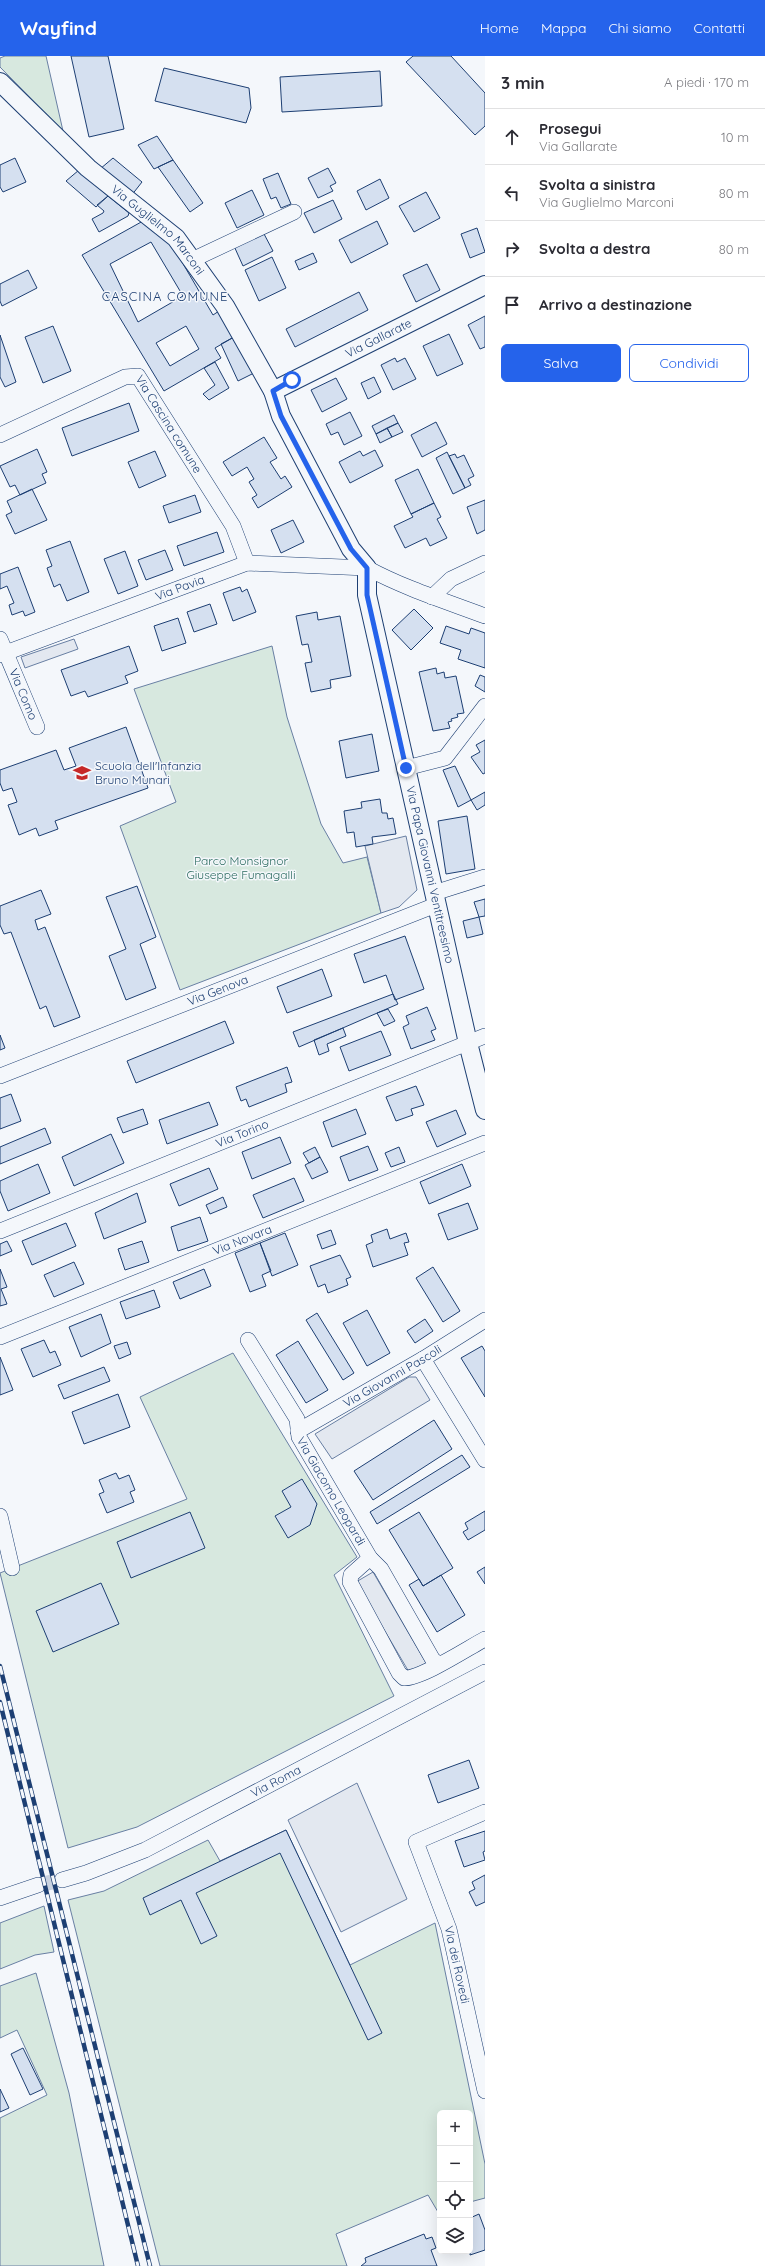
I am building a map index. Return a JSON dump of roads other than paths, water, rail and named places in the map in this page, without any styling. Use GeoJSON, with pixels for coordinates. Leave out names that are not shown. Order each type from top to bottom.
{"type":"FeatureCollection","features":[{"type":"Feature","properties":{"kind":"street","name":"Via Guglielmo Marconi"},"geometry":{"type":"LineString","coordinates":[[0,82],[88,168],[176,238],[225,306],[273,391],[281,416],[351,549],[367,568],[381,576],[432,597],[485,616]]}},
{"type":"Feature","properties":{"kind":"street"},"geometry":{"type":"LineString","coordinates":[[192,260],[294,212]]}},
{"type":"Feature","properties":{"kind":"street","name":"Via Gallarate"},"geometry":{"type":"LineString","coordinates":[[273,391],[485,285]]}},
{"type":"Feature","properties":{"kind":"street","name":"Via Cascina comune"},"geometry":{"type":"LineString","coordinates":[[0,435],[126,377],[138,376],[233,526],[248,563]]}},
{"type":"Feature","properties":{"kind":"street","name":"Via Pavia"},"geometry":{"type":"LineString","coordinates":[[3,654],[248,563],[367,568]]}},
{"type":"Feature","properties":{"kind":"street"},"geometry":{"type":"LineString","coordinates":[[432,597],[451,579],[485,563]]}},
{"type":"Feature","properties":{"kind":"street","name":"Via Papa Giovanni Ventitreesimo"},"geometry":{"type":"LineString","coordinates":[[367,568],[367,595],[435,899],[485,1110]]}},
{"type":"Feature","properties":{"kind":"street","name":"Via Como"},"geometry":{"type":"LineString","coordinates":[[0,639],[3,654],[37,727]]}},
{"type":"Feature","properties":{"kind":"street"},"geometry":{"type":"LineString","coordinates":[[406,768],[445,758],[485,706]]}},
{"type":"Feature","properties":{"kind":"street","name":"Via Genova"},"geometry":{"type":"LineString","coordinates":[[0,1076],[435,899],[485,877]]}},
{"type":"Feature","properties":{"kind":"street","name":"Via Torino"},"geometry":{"type":"LineString","coordinates":[[0,1231],[485,1036]]}},
{"type":"Feature","properties":{"kind":"street","name":"Via Novara"},"geometry":{"type":"LineString","coordinates":[[0,1337],[485,1143]]}},
{"type":"Feature","properties":{"kind":"street","name":"Via Giovanni Pascoli"},"geometry":{"type":"LineString","coordinates":[[298,1431],[423,1359],[485,1320]]}},
{"type":"Feature","properties":{"kind":"street","name":"Via Giacomo Leopardi"},"geometry":{"type":"LineString","coordinates":[[248,1340],[297,1419],[299,1437],[370,1558],[381,1569],[433,1660],[439,1664]]}},
{"type":"Feature","properties":{"kind":"street"},"geometry":{"type":"LineString","coordinates":[[423,1359],[485,1460]]}},
{"type":"Feature","properties":{"kind":"street"},"geometry":{"type":"LineString","coordinates":[[0,1516],[12,1568]]}},
{"type":"Feature","properties":{"kind":"street","name":"Via Giacomo Leopardi"},"geometry":{"type":"LineString","coordinates":[[370,1558],[351,1575],[350,1582],[399,1673],[404,1678],[412,1679],[485,1639]]}},
{"type":"Feature","properties":{"kind":"street","name":"Via Roma"},"geometry":{"type":"LineString","coordinates":[[62,1880],[145,1850],[485,1672]]}},
{"type":"Feature","properties":{"kind":"street","name":"Via dei Rovedi"},"geometry":{"type":"LineString","coordinates":[[485,1812],[416,1842],[449,1928],[485,2091]]}},
{"type":"Feature","properties":{"kind":"street"},"geometry":{"type":"LineString","coordinates":[[0,1898],[38,1885]]}},
{"type":"Feature","properties":{"kind":"tunnel"},"geometry":{"type":"LineString","coordinates":[[38,1885],[62,1880]]}},
{"type":"Feature","properties":{"kind":"railway"},"geometry":{"type":"LineString","coordinates":[[0,1666],[150,2266]]}},
{"type":"Feature","properties":{"kind":"railway"},"geometry":{"type":"LineString","coordinates":[[0,1702],[138,2266]]}},
{"type":"Feature","properties":{"kind":"place","name":"Scuola dell'Infanzia Bruno Munari"},"geometry":{"type":"Point","coordinates":[82,773]}},
{"type":"Feature","properties":{"kind":"district","name":"CASCINA COMUNE"},"geometry":{"type":"Point","coordinates":[165,296]}},
{"type":"Feature","properties":{"kind":"park label","name":"Parco Monsignor Giuseppe Fumagalli"},"geometry":{"type":"Point","coordinates":[241,868]}}]}
